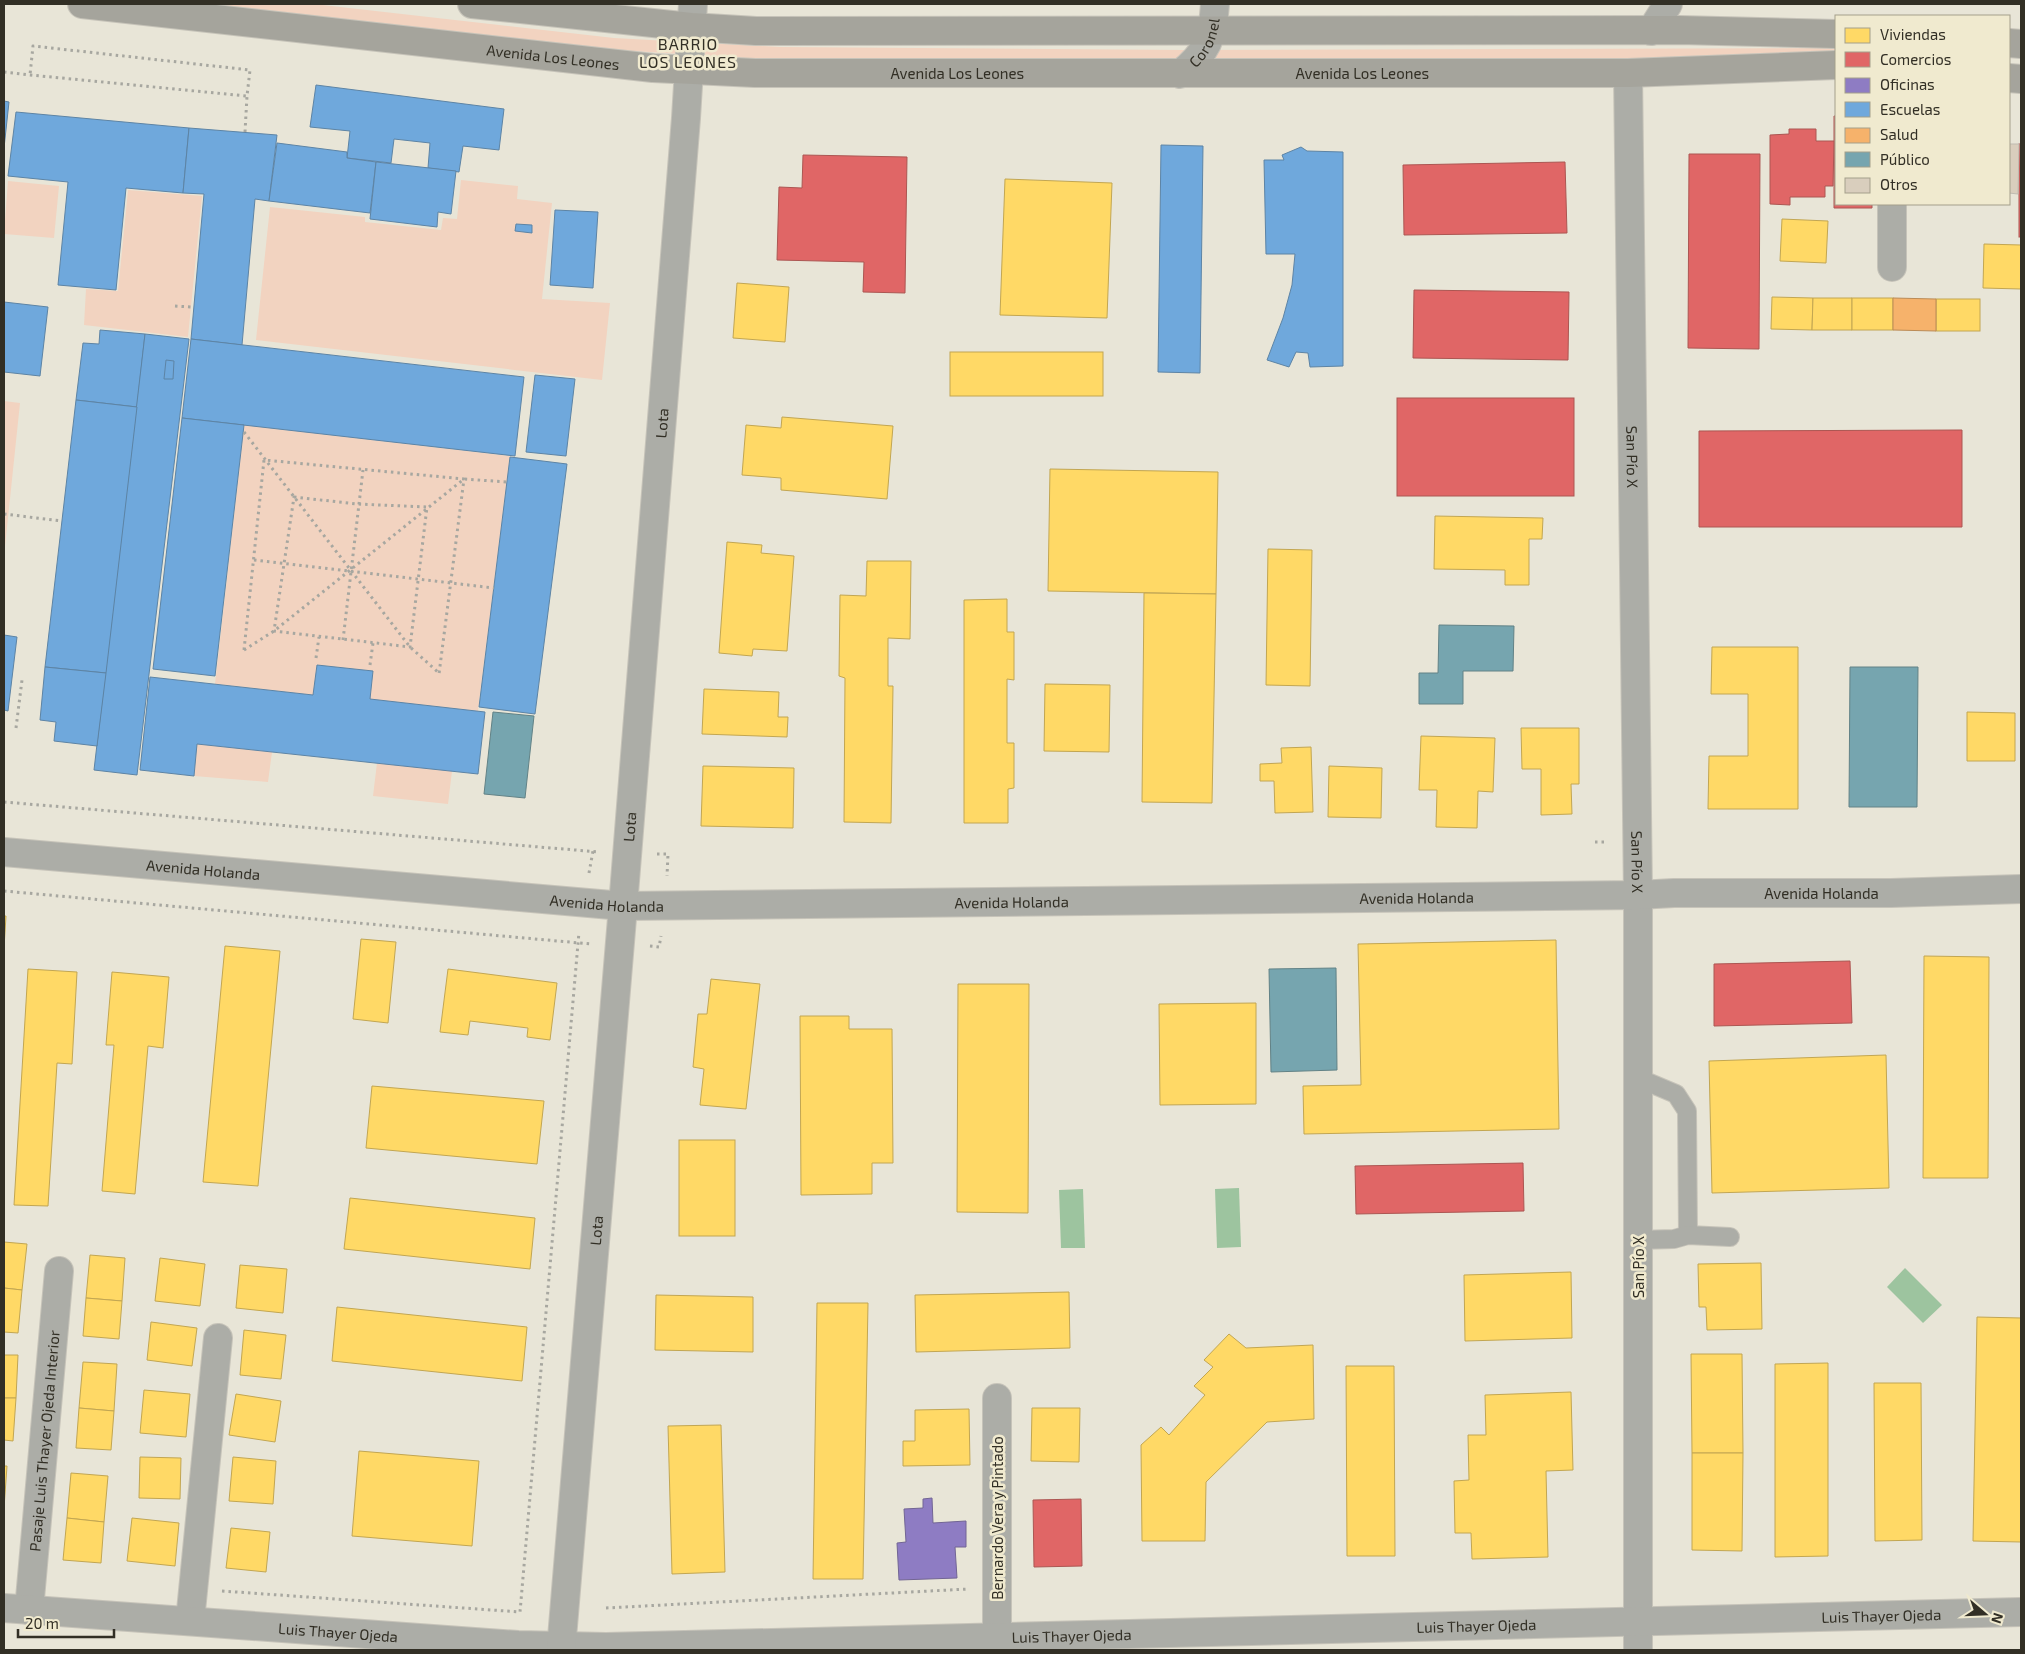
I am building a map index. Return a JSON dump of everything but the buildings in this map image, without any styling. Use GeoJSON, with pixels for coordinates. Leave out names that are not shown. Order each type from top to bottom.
{"type":"FeatureCollection","features":[{"type":"Feature","properties":{"kind":"main road","name":"Avenida Los Leones"},"geometry":{"type":"LineString","coordinates":[[82,4],[688,70],[755,73],[1628,73],[1835,65]]}},
{"type":"Feature","properties":{"kind":"main road"},"geometry":{"type":"LineString","coordinates":[[472,4],[692,16],[756,31],[1214,17],[1651,31],[1835,34]]}},
{"type":"Feature","properties":{"kind":"main road"},"geometry":{"type":"LineString","coordinates":[[1805,67],[1835,69]]}},
{"type":"Feature","properties":{"kind":"street"},"geometry":{"type":"LineString","coordinates":[[1651,31],[1668,4]]}},
{"type":"Feature","properties":{"kind":"street","name":"Lota"},"geometry":{"type":"LineString","coordinates":[[561,1648],[624,906],[686,118],[692,16]]}},
{"type":"Feature","properties":{"kind":"street","name":"Coronel"},"geometry":{"type":"LineString","coordinates":[[1180,74],[1192,65],[1201,54],[1214,17]]}},
{"type":"Feature","properties":{"kind":"street","name":"San Pío X"},"geometry":{"type":"LineString","coordinates":[[1628,73],[1638,895],[1638,1650]]}},
{"type":"Feature","properties":{"kind":"street"},"geometry":{"type":"LineString","coordinates":[[1892,205],[1892,267]]}},
{"type":"Feature","properties":{"kind":"street","name":"Avenida Holanda"},"geometry":{"type":"LineString","coordinates":[[4,852],[624,906],[1638,895],[1674,893],[1891,893],[2021,889]]}},
{"type":"Feature","properties":{"kind":"street","name":"Pasaje Luis Thayer Ojeda Interior"},"geometry":{"type":"LineString","coordinates":[[16,1609],[59,1271]]}},
{"type":"Feature","properties":{"kind":"street"},"geometry":{"type":"LineString","coordinates":[[190,1621],[218,1338]]}},
{"type":"Feature","properties":{"kind":"street","name":"Bernardo Vera y Pintado"},"geometry":{"type":"LineString","coordinates":[[997,1398],[997,1637]]}},
{"type":"Feature","properties":{"kind":"street","name":"Luis Thayer Ojeda"},"geometry":{"type":"LineString","coordinates":[[16,1609],[561,1648],[2021,1612]]}},
{"type":"Feature","properties":{"kind":"lane"},"geometry":{"type":"LineString","coordinates":[[1638,1078],[1676,1094],[1687,1111],[1688,1235]]}},
{"type":"Feature","properties":{"kind":"lane"},"geometry":{"type":"LineString","coordinates":[[1638,1240],[1674,1239],[1688,1235],[1730,1237]]}},
{"type":"Feature","properties":{"kind":"path"},"geometry":{"type":"LineString","coordinates":[[30,75],[33,46],[250,70],[245,132]]}},
{"type":"Feature","properties":{"kind":"path"},"geometry":{"type":"LineString","coordinates":[[4,72],[247,96]]}},
{"type":"Feature","properties":{"kind":"path"},"geometry":{"type":"LineString","coordinates":[[175,306],[191,306]]}},
{"type":"Feature","properties":{"kind":"path"},"geometry":{"type":"LineString","coordinates":[[244,432],[410,647],[440,674],[464,479]]}},
{"type":"Feature","properties":{"kind":"path"},"geometry":{"type":"LineString","coordinates":[[264,460],[507,482]]}},
{"type":"Feature","properties":{"kind":"path"},"geometry":{"type":"LineString","coordinates":[[264,460],[244,650],[274,631],[464,479]]}},
{"type":"Feature","properties":{"kind":"path"},"geometry":{"type":"LineString","coordinates":[[343,640],[363,470]]}},
{"type":"Feature","properties":{"kind":"path"},"geometry":{"type":"LineString","coordinates":[[294,497],[358,504],[427,507]]}},
{"type":"Feature","properties":{"kind":"path"},"geometry":{"type":"LineString","coordinates":[[274,631],[294,497]]}},
{"type":"Feature","properties":{"kind":"path"},"geometry":{"type":"LineString","coordinates":[[410,647],[427,507]]}},
{"type":"Feature","properties":{"kind":"path"},"geometry":{"type":"LineString","coordinates":[[4,514],[62,521]]}},
{"type":"Feature","properties":{"kind":"path"},"geometry":{"type":"LineString","coordinates":[[254,560],[494,588]]}},
{"type":"Feature","properties":{"kind":"path"},"geometry":{"type":"LineString","coordinates":[[274,631],[410,647]]}},
{"type":"Feature","properties":{"kind":"path"},"geometry":{"type":"LineString","coordinates":[[316,658],[318,637]]}},
{"type":"Feature","properties":{"kind":"path"},"geometry":{"type":"LineString","coordinates":[[370,665],[373,643]]}},
{"type":"Feature","properties":{"kind":"path"},"geometry":{"type":"LineString","coordinates":[[16,728],[22,680]]}},
{"type":"Feature","properties":{"kind":"path"},"geometry":{"type":"LineString","coordinates":[[4,802],[593,851],[588,877]]}},
{"type":"Feature","properties":{"kind":"path"},"geometry":{"type":"LineString","coordinates":[[667,880],[668,854]]}},
{"type":"Feature","properties":{"kind":"path"},"geometry":{"type":"LineString","coordinates":[[4,890],[577,943],[520,1612],[219,1590]]}},
{"type":"Feature","properties":{"kind":"path"},"geometry":{"type":"LineString","coordinates":[[606,1608],[970,1588]]}},
{"type":"Feature","properties":{"kind":"shaded area"},"geometry":{"type":"Polygon","coordinates":[[[206,4],[314,4],[614,38],[780,47],[1186,50],[1835,48],[1835,60],[776,60],[617,50],[206,4]]]}},
{"type":"Feature","properties":{"kind":"shaded area"},"geometry":{"type":"Polygon","coordinates":[[[461,180],[518,186],[517,199],[552,203],[542,299],[610,303],[602,380],[256,340],[270,207],[365,217],[365,222],[441,230],[443,218],[457,219],[461,180]]]}},
{"type":"Feature","properties":{"kind":"shaded area"},"geometry":{"type":"Polygon","coordinates":[[[8,181],[59,186],[54,238],[4,234],[8,181]]]}},
{"type":"Feature","properties":{"kind":"shaded area"},"geometry":{"type":"Polygon","coordinates":[[[128,190],[202,196],[188,337],[84,325],[86,289],[118,291],[128,190]]]}},
{"type":"Feature","properties":{"kind":"shaded area"},"geometry":{"type":"Polygon","coordinates":[[[4,401],[20,403],[4,556],[4,401]]]}},
{"type":"Feature","properties":{"kind":"shaded area"},"geometry":{"type":"Polygon","coordinates":[[[244,425],[510,456],[478,711],[370,699],[373,671],[317,665],[313,695],[215,684],[244,425]]]}},
{"type":"Feature","properties":{"kind":"shaded area"},"geometry":{"type":"Polygon","coordinates":[[[197,744],[272,752],[268,782],[194,776],[197,744]]]}},
{"type":"Feature","properties":{"kind":"shaded area"},"geometry":{"type":"Polygon","coordinates":[[[377,763],[452,771],[448,804],[373,796],[377,763]]]}},
{"type":"Feature","properties":{"kind":"shaded area"},"geometry":{"type":"Polygon","coordinates":[[[1239,1188],[1241,1247],[1217,1248],[1215,1189],[1239,1188]]]}},
{"type":"Feature","properties":{"kind":"shaded area"},"geometry":{"type":"Polygon","coordinates":[[[1083,1189],[1085,1248],[1061,1248],[1059,1190],[1083,1189]]]}},
{"type":"Feature","properties":{"kind":"shaded area"},"geometry":{"type":"Polygon","coordinates":[[[1905,1268],[1942,1305],[1923,1323],[1887,1287],[1905,1268]]]}},
{"type":"Feature","properties":{"kind":"district","name":"BARRIO LOS LEONES"},"geometry":{"type":"Point","coordinates":[688,52]}}]}
